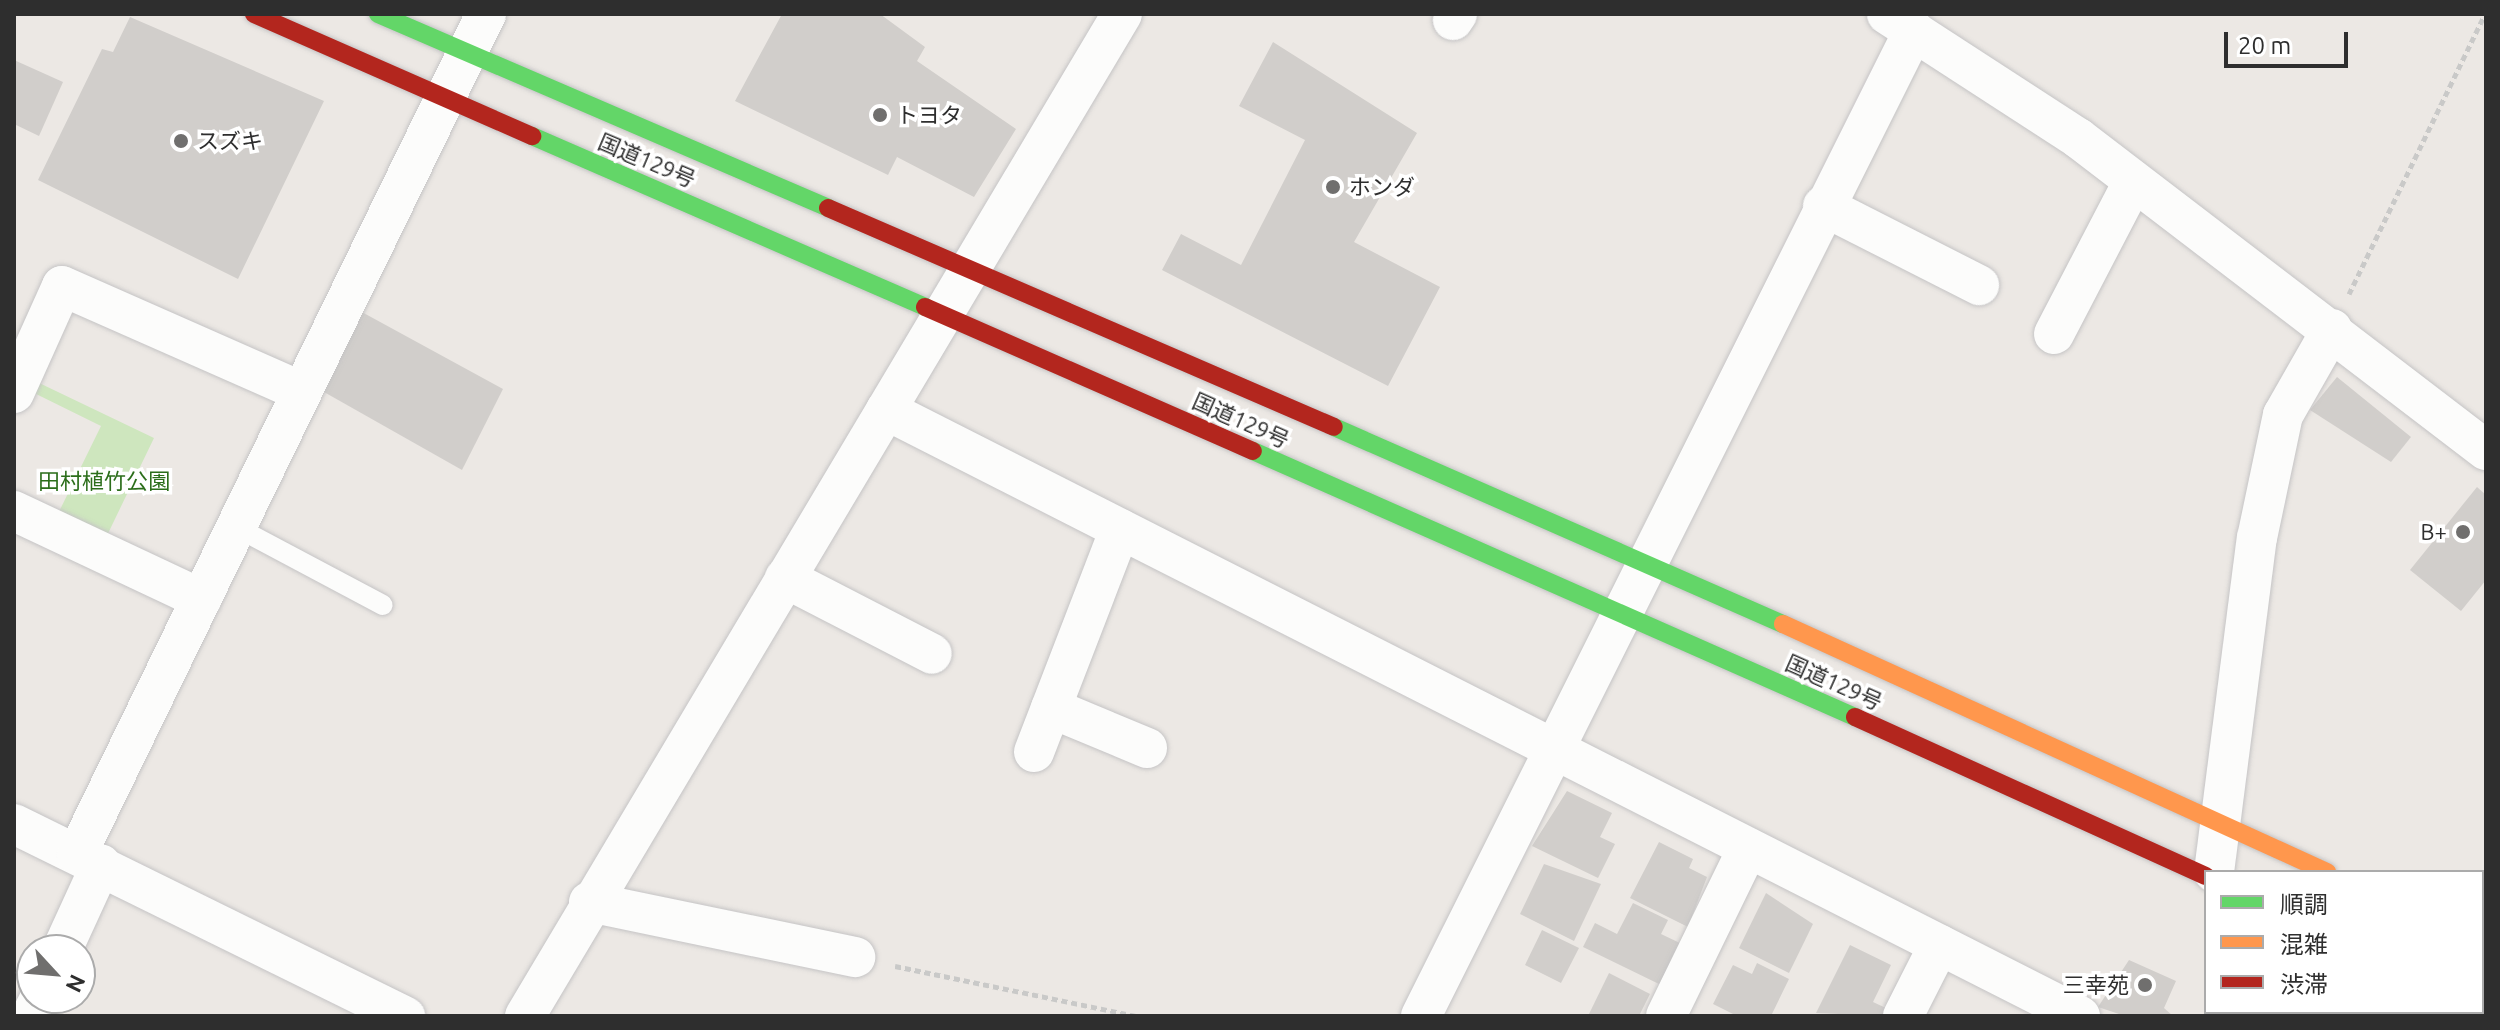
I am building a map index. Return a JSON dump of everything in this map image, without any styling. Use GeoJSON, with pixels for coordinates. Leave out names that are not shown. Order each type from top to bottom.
{"type":"FeatureCollection","features":[{"type":"Feature","properties":{"kind":"highway","name":"国道129号"},"geometry":{"type":"LineString","coordinates":[[254,14],[1621,612],[2204,875]]}},
{"type":"Feature","properties":{"kind":"highway","name":"国道129号"},"geometry":{"type":"LineString","coordinates":[[378,14],[967,272],[1646,561],[2224,823],[2314,869]]}},
{"type":"Feature","properties":{"kind":"street"},"geometry":{"type":"LineString","coordinates":[[67,934],[89,859],[201,599],[486,14]]}},
{"type":"Feature","properties":{"kind":"street"},"geometry":{"type":"LineString","coordinates":[[525,1016],[589,902],[1122,14]]}},
{"type":"Feature","properties":{"kind":"street"},"geometry":{"type":"LineString","coordinates":[[1421,1016],[1557,751],[1621,612],[1823,206],[1901,22],[2133,182],[2332,329],[2486,450]]}},
{"type":"Feature","properties":{"kind":"street"},"geometry":{"type":"LineString","coordinates":[[2054,334],[2133,182]]}},
{"type":"Feature","properties":{"kind":"street"},"geometry":{"type":"LineString","coordinates":[[1823,206],[1979,285]]}},
{"type":"Feature","properties":{"kind":"street"},"geometry":{"type":"LineString","coordinates":[[14,393],[62,286],[302,392]]}},
{"type":"Feature","properties":{"kind":"street"},"geometry":{"type":"LineString","coordinates":[[2214,870],[2224,823],[2257,538],[2283,415],[2332,329]]}},
{"type":"Feature","properties":{"kind":"street"},"geometry":{"type":"LineString","coordinates":[[886,410],[2080,1016]]}},
{"type":"Feature","properties":{"kind":"street"},"geometry":{"type":"LineString","coordinates":[[14,511],[201,599]]}},
{"type":"Feature","properties":{"kind":"street"},"geometry":{"type":"LineString","coordinates":[[1034,752],[1120,529]]}},
{"type":"Feature","properties":{"kind":"street"},"geometry":{"type":"LineString","coordinates":[[785,578],[932,654]]}},
{"type":"Feature","properties":{"kind":"street"},"geometry":{"type":"LineString","coordinates":[[1051,708],[1147,748]]}},
{"type":"Feature","properties":{"kind":"street"},"geometry":{"type":"LineString","coordinates":[[14,824],[405,1016]]}},
{"type":"Feature","properties":{"kind":"street"},"geometry":{"type":"LineString","coordinates":[[1666,1016],[1748,848]]}},
{"type":"Feature","properties":{"kind":"street"},"geometry":{"type":"LineString","coordinates":[[589,902],[855,957]]}},
{"type":"Feature","properties":{"kind":"street"},"geometry":{"type":"LineString","coordinates":[[1903,1016],[1939,945]]}},
{"type":"Feature","properties":{"kind":"lane"},"geometry":{"type":"LineString","coordinates":[[236,527],[383,605]]}},
{"type":"Feature","properties":{"kind":"path"},"geometry":{"type":"LineString","coordinates":[[2332,329],[2485,14]]}},
{"type":"Feature","properties":{"kind":"path"},"geometry":{"type":"LineString","coordinates":[[855,957],[1137,1016]]}},
{"type":"Feature","properties":{"kind":"green space","name":"田村植竹公園"},"geometry":{"type":"Polygon","coordinates":[[[35,381],[154,438],[101,548],[53,524],[101,426],[30,391],[35,381]]]}},
{"type":"Feature","properties":{"kind":"building","name":"トヨタ"},"geometry":{"type":"Polygon","coordinates":[[[782,14],[880,14],[925,47],[917,61],[1016,129],[974,197],[897,157],[888,175],[735,101],[782,14]]]}},
{"type":"Feature","properties":{"kind":"building","name":"スズキ"},"geometry":{"type":"Polygon","coordinates":[[[130,17],[324,101],[238,279],[38,180],[102,49],[113,52],[130,17]]]}},
{"type":"Feature","properties":{"kind":"building","name":"ホンダ"},"geometry":{"type":"Polygon","coordinates":[[[1273,42],[1417,133],[1354,242],[1440,287],[1388,386],[1162,270],[1181,234],[1241,265],[1305,140],[1239,106],[1273,42]]]}},
{"type":"Feature","properties":{"kind":"building"},"geometry":{"type":"Polygon","coordinates":[[[14,60],[63,82],[39,136],[14,124],[14,60]]]}},
{"type":"Feature","properties":{"kind":"building"},"geometry":{"type":"Polygon","coordinates":[[[360,311],[503,389],[462,470],[324,392],[360,311]]]}},
{"type":"Feature","properties":{"kind":"building"},"geometry":{"type":"Polygon","coordinates":[[[2337,377],[2411,437],[2391,462],[2310,410],[2337,377]]]}},
{"type":"Feature","properties":{"kind":"building","name":"B+"},"geometry":{"type":"Polygon","coordinates":[[[2477,487],[2486,495],[2486,580],[2461,611],[2410,570],[2477,487]]]}},
{"type":"Feature","properties":{"kind":"building"},"geometry":{"type":"Polygon","coordinates":[[[1567,791],[1612,813],[1600,837],[1615,844],[1598,878],[1532,846],[1567,791]]]}},
{"type":"Feature","properties":{"kind":"building"},"geometry":{"type":"Polygon","coordinates":[[[1659,842],[1693,859],[1689,868],[1707,877],[1688,927],[1630,898],[1659,842]]]}},
{"type":"Feature","properties":{"kind":"building"},"geometry":{"type":"Polygon","coordinates":[[[1544,864],[1601,884],[1574,941],[1520,914],[1544,864]]]}},
{"type":"Feature","properties":{"kind":"building"},"geometry":{"type":"Polygon","coordinates":[[[1766,893],[1813,924],[1789,973],[1739,948],[1766,893]]]}},
{"type":"Feature","properties":{"kind":"building"},"geometry":{"type":"Polygon","coordinates":[[[1633,903],[1668,920],[1661,934],[1682,944],[1661,985],[1583,947],[1595,923],[1617,934],[1633,903]]]}},
{"type":"Feature","properties":{"kind":"building"},"geometry":{"type":"Polygon","coordinates":[[[1542,930],[1579,948],[1561,983],[1525,965],[1542,930]]]}},
{"type":"Feature","properties":{"kind":"building"},"geometry":{"type":"Polygon","coordinates":[[[1850,945],[1891,965],[1873,1002],[1888,1009],[1884,1016],[1816,1013],[1850,945]]]}},
{"type":"Feature","properties":{"kind":"building","name":"三幸苑"},"geometry":{"type":"Polygon","coordinates":[[[2129,960],[2176,981],[2164,1008],[2173,1016],[2125,1016],[2098,1007],[2129,960]]]}},
{"type":"Feature","properties":{"kind":"building"},"geometry":{"type":"Polygon","coordinates":[[[1757,963],[1789,979],[1771,1016],[1737,1016],[1713,1004],[1733,965],[1752,974],[1757,963]]]}},
{"type":"Feature","properties":{"kind":"building"},"geometry":{"type":"Polygon","coordinates":[[[1609,973],[1650,994],[1639,1016],[1588,1016],[1609,973]]]}},
{"type":"Feature","properties":{"kind":"traffic: fast"},"geometry":{"type":"LineString","coordinates":[[378,14],[828,208]]}},
{"type":"Feature","properties":{"kind":"traffic: fast"},"geometry":{"type":"LineString","coordinates":[[532,136],[925,307]]}},
{"type":"Feature","properties":{"kind":"traffic: fast"},"geometry":{"type":"LineString","coordinates":[[1334,427],[1783,624]]}},
{"type":"Feature","properties":{"kind":"traffic: fast"},"geometry":{"type":"LineString","coordinates":[[1253,451],[1855,717]]}},
{"type":"Feature","properties":{"kind":"traffic: slow"},"geometry":{"type":"LineString","coordinates":[[1783,624],[2323,870]]}},
{"type":"Feature","properties":{"kind":"traffic: jam"},"geometry":{"type":"LineString","coordinates":[[254,14],[532,136]]}},
{"type":"Feature","properties":{"kind":"traffic: jam"},"geometry":{"type":"LineString","coordinates":[[828,208],[1334,427]]}},
{"type":"Feature","properties":{"kind":"traffic: jam"},"geometry":{"type":"LineString","coordinates":[[925,307],[1253,451]]}},
{"type":"Feature","properties":{"kind":"traffic: jam"},"geometry":{"type":"LineString","coordinates":[[1855,717],[2204,875]]}},
{"type":"Feature","properties":{"kind":"place","name":"トヨタ"},"geometry":{"type":"Point","coordinates":[880,115]}},
{"type":"Feature","properties":{"kind":"place","name":"スズキ"},"geometry":{"type":"Point","coordinates":[181,141]}},
{"type":"Feature","properties":{"kind":"place","name":"ホンダ"},"geometry":{"type":"Point","coordinates":[1333,187]}},
{"type":"Feature","properties":{"kind":"place","name":"B+"},"geometry":{"type":"Point","coordinates":[2463,532]}},
{"type":"Feature","properties":{"kind":"place","name":"三幸苑"},"geometry":{"type":"Point","coordinates":[2145,985]}}]}
